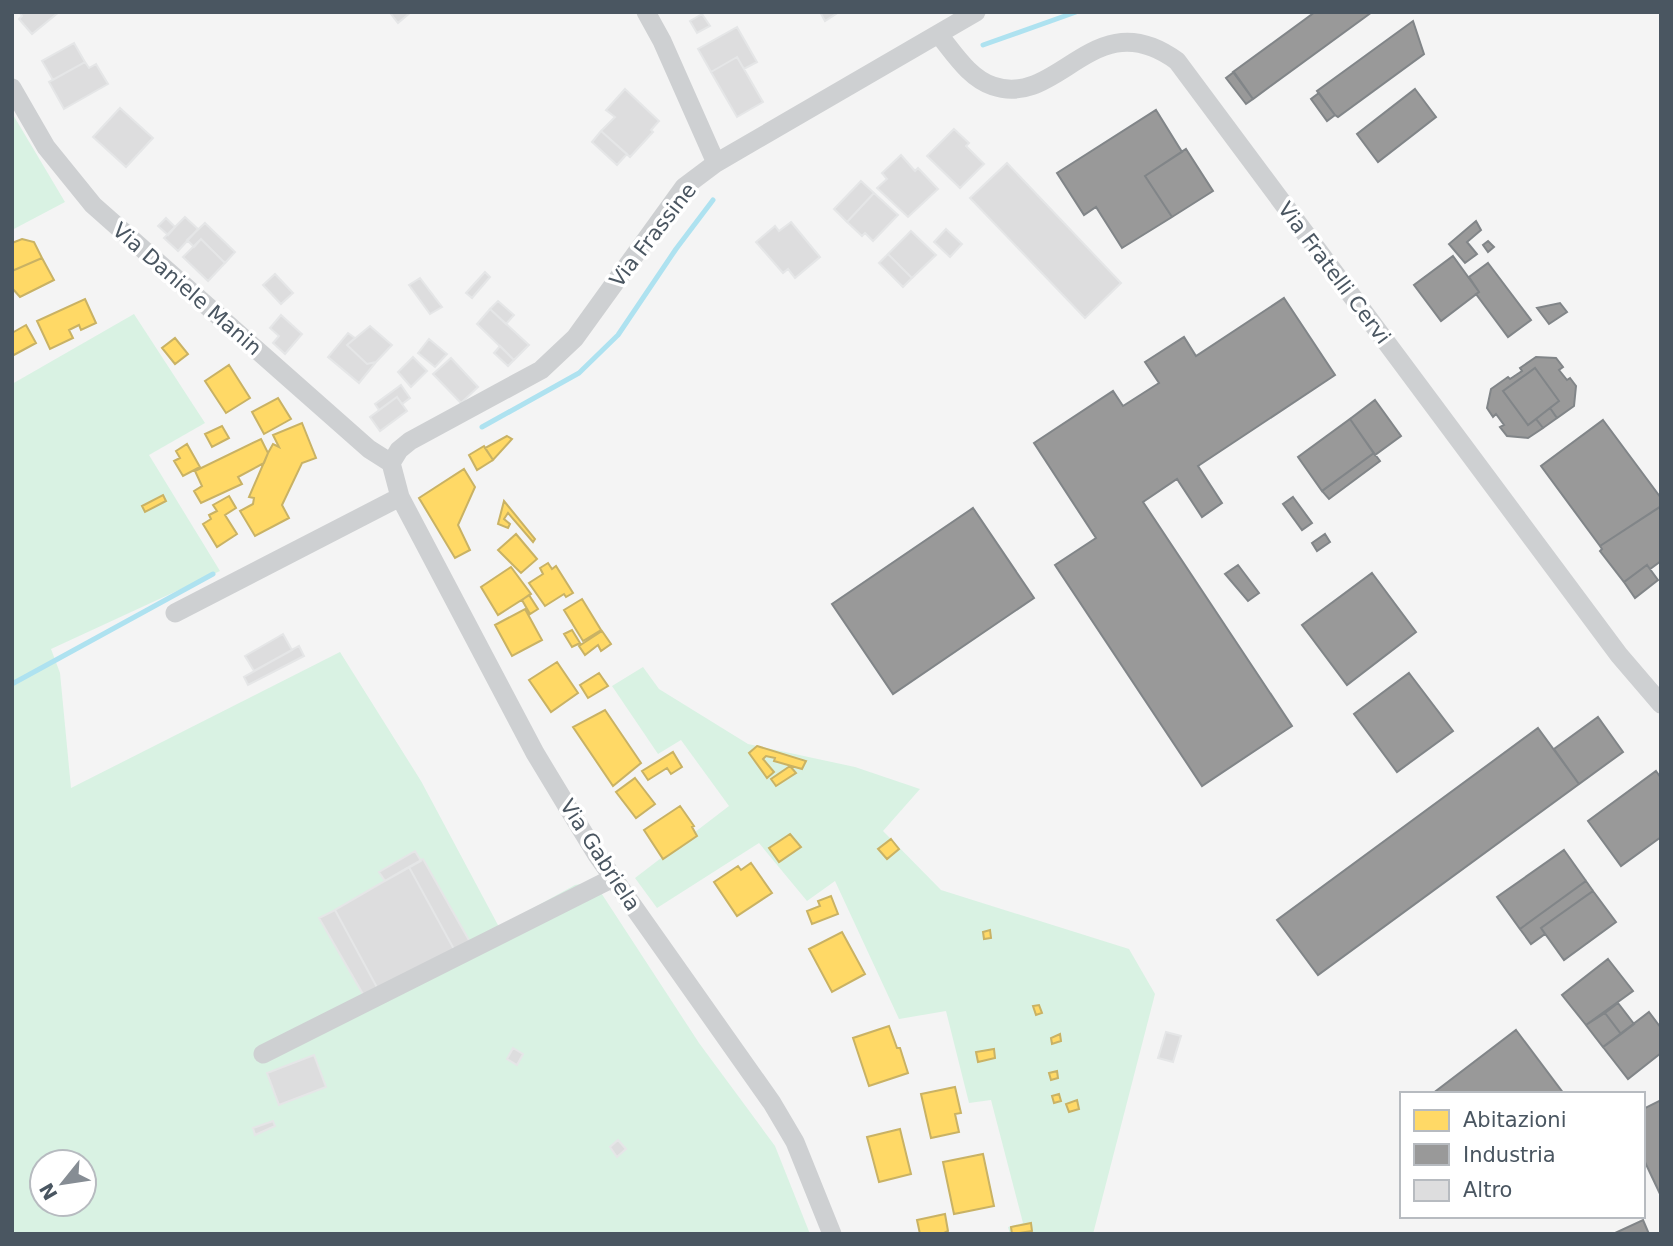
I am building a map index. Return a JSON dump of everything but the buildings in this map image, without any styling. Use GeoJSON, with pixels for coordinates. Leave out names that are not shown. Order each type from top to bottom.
{"type":"FeatureCollection","features":[{"type":"Feature","properties":{"kind":"street"},"geometry":{"type":"LineString","coordinates":[[646,12],[667,51],[716,163]]}},
{"type":"Feature","properties":{"kind":"street","name":"Via Frassine"},"geometry":{"type":"LineString","coordinates":[[391,463],[399,450],[410,441],[541,370],[575,338],[684,187],[716,163],[976,12]]}},
{"type":"Feature","properties":{"kind":"street","name":"Via Fratelli Cervi"},"geometry":{"type":"LineString","coordinates":[[939,35],[969,71],[992,86],[1007,89],[1021,88],[1041,80],[1093,50],[1130,40],[1160,48],[1177,61],[1619,655],[1661,704]]}},
{"type":"Feature","properties":{"kind":"street","name":"Via Daniele Manin"},"geometry":{"type":"LineString","coordinates":[[12,89],[46,147],[93,205],[369,449],[391,463]]}},
{"type":"Feature","properties":{"kind":"street","name":"Via Gabriela"},"geometry":{"type":"LineString","coordinates":[[391,463],[400,497],[535,753],[613,878],[772,1103],[795,1142],[832,1234]]}},
{"type":"Feature","properties":{"kind":"street"},"geometry":{"type":"LineString","coordinates":[[175,613],[400,497]]}},
{"type":"Feature","properties":{"kind":"street"},"geometry":{"type":"LineString","coordinates":[[263,1054],[613,878]]}},
{"type":"Feature","properties":{"kind":"green space"},"geometry":{"type":"Polygon","coordinates":[[[12,113],[65,202],[12,230],[12,113]]]}},
{"type":"Feature","properties":{"kind":"green space"},"geometry":{"type":"Polygon","coordinates":[[[134,314],[205,423],[149,455],[220,571],[51,649],[60,673],[71,788],[340,652],[421,781],[499,927],[575,885],[594,882],[699,1043],[775,1146],[810,1234],[12,1234],[12,384],[134,314]]]}},
{"type":"Feature","properties":{"kind":"green space"},"geometry":{"type":"Polygon","coordinates":[[[643,667],[659,689],[748,744],[855,767],[920,789],[883,831],[941,890],[1129,949],[1155,994],[1093,1234],[1010,1234],[1008,1227],[1023,1223],[991,1100],[969,1103],[946,1011],[899,1019],[835,881],[807,901],[759,843],[657,908],[635,878],[729,806],[681,740],[658,754],[612,686],[643,667]]]}},
{"type":"Feature","properties":{"kind":"waterway"},"geometry":{"type":"LineString","coordinates":[[983,45],[1076,12]]}},
{"type":"Feature","properties":{"kind":"waterway"},"geometry":{"type":"LineString","coordinates":[[482,427],[579,373],[618,335],[713,200]]}},
{"type":"Feature","properties":{"kind":"waterway"},"geometry":{"type":"LineString","coordinates":[[12,684],[213,574]]}}]}
